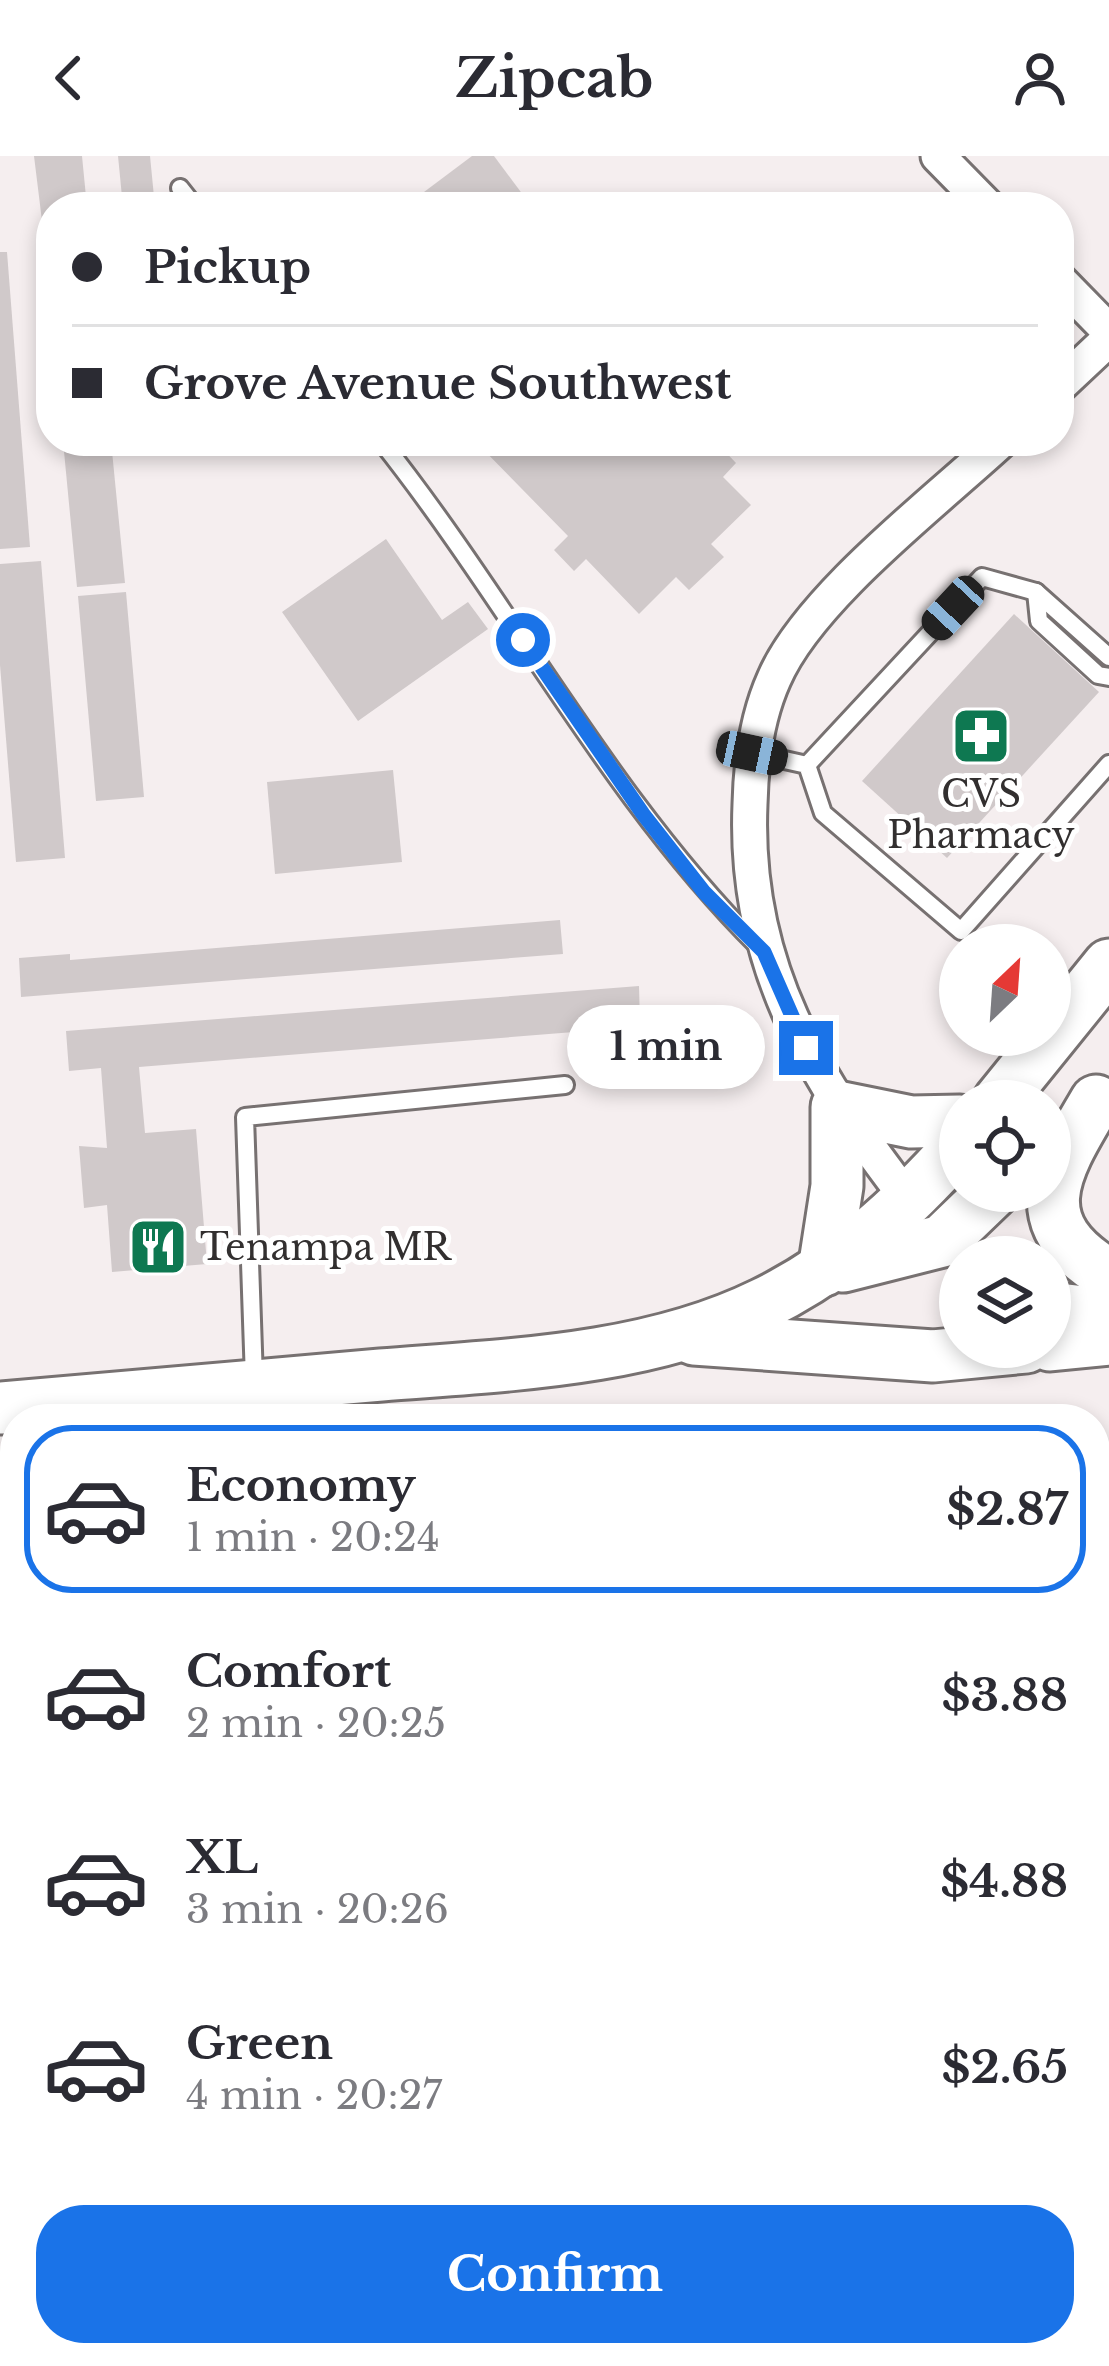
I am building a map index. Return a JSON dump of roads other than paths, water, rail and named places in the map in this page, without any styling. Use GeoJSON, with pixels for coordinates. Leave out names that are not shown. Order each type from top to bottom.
{"type":"FeatureCollection","features":[{"type":"Feature","properties":{"kind":"main road"},"geometry":{"type":"LineString","coordinates":[[1016,1080],[1109,965]]}},
{"type":"Feature","properties":{"kind":"main road"},"geometry":{"type":"LineString","coordinates":[[1071,1123],[1103,1093]]}},
{"type":"Feature","properties":{"kind":"main road"},"geometry":{"type":"LineString","coordinates":[[1103,1093],[1055,1170],[1053,1207],[1067,1242],[1109,1276]]}},
{"type":"Feature","properties":{"kind":"main road"},"geometry":{"type":"LineString","coordinates":[[824,1270],[837,1186],[837,1107],[911,1122],[939,1121]]}},
{"type":"Feature","properties":{"kind":"main road"},"geometry":{"type":"LineString","coordinates":[[46,1404],[550,1361],[670,1337],[760,1306],[824,1270],[910,1202],[939,1169]]}},
{"type":"Feature","properties":{"kind":"main road"},"geometry":{"type":"LineString","coordinates":[[910,1202],[940,1236]]}},
{"type":"Feature","properties":{"kind":"main road"},"geometry":{"type":"LineString","coordinates":[[824,1270],[939,1251]]}},
{"type":"Feature","properties":{"kind":"main road"},"geometry":{"type":"LineString","coordinates":[[1071,1307],[1109,1312]]}},
{"type":"Feature","properties":{"kind":"main road"},"geometry":{"type":"LineString","coordinates":[[670,1337],[939,1355]]}},
{"type":"Feature","properties":{"kind":"main road"},"geometry":{"type":"LineString","coordinates":[[1071,1343],[1109,1339]]}},
{"type":"Feature","properties":{"kind":"street"},"geometry":{"type":"LineString","coordinates":[[938,156],[973,192]]}},
{"type":"Feature","properties":{"kind":"street"},"geometry":{"type":"LineString","coordinates":[[1074,296],[1109,335],[1074,371]]}},
{"type":"Feature","properties":{"kind":"street"},"geometry":{"type":"LineString","coordinates":[[910,1202],[837,1107],[790,1019],[764,952],[754,914],[748,832],[752,753],[774,676],[827,604],[984,456]]}},
{"type":"Feature","properties":{"kind":"lane"},"geometry":{"type":"LineString","coordinates":[[180,188],[183,192]]}},
{"type":"Feature","properties":{"kind":"lane"},"geometry":{"type":"LineString","coordinates":[[392,456],[643,814],[704,892],[764,952]]}},
{"type":"Feature","properties":{"kind":"lane"},"geometry":{"type":"LineString","coordinates":[[807,765],[982,577],[1036,592],[1109,657]]}},
{"type":"Feature","properties":{"kind":"lane"},"geometry":{"type":"LineString","coordinates":[[1036,592],[1039,620],[1097,675],[1109,677]]}},
{"type":"Feature","properties":{"kind":"lane"},"geometry":{"type":"LineString","coordinates":[[752,753],[807,765]]}},
{"type":"Feature","properties":{"kind":"lane"},"geometry":{"type":"LineString","coordinates":[[807,765],[823,813],[961,932],[1109,764]]}},
{"type":"Feature","properties":{"kind":"lane"},"geometry":{"type":"LineString","coordinates":[[254,1386],[245,1117],[566,1085]]}},
{"type":"Feature","properties":{"kind":"place","name":"CVS Pharmacy"},"geometry":{"type":"Point","coordinates":[981,736]}},
{"type":"Feature","properties":{"kind":"place","name":"Tenampa MR"},"geometry":{"type":"Point","coordinates":[158,1247]}}]}
